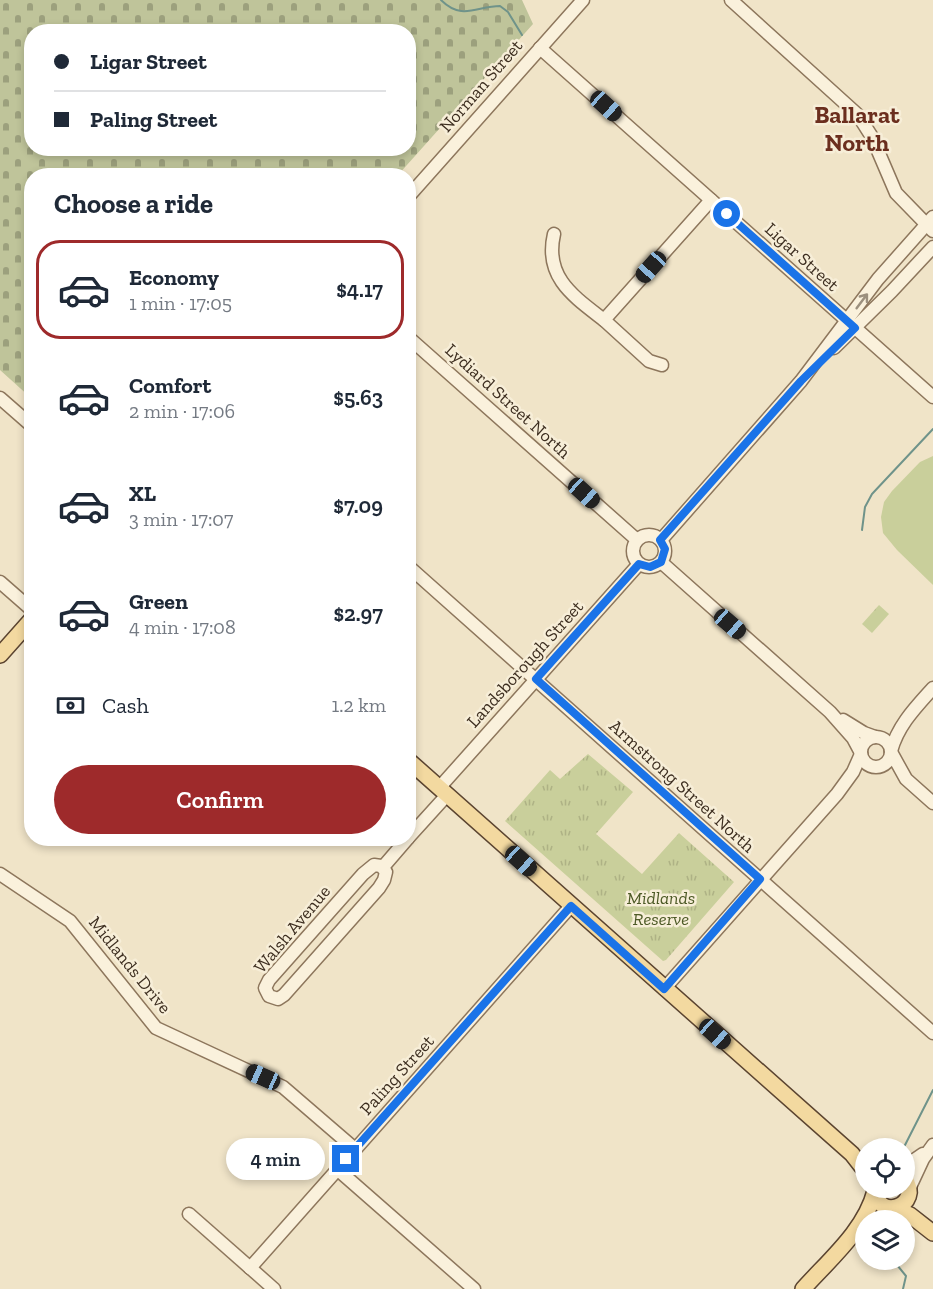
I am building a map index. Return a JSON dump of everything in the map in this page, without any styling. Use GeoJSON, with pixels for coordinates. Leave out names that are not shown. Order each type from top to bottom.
{"type":"FeatureCollection","features":[{"type":"Feature","properties":{"kind":"main road"},"geometry":{"type":"LineString","coordinates":[[0,655],[24,628]]}},
{"type":"Feature","properties":{"kind":"main road"},"geometry":{"type":"LineString","coordinates":[[416,767],[855,1156]]}},
{"type":"Feature","properties":{"kind":"main road"},"geometry":{"type":"LineString","coordinates":[[852,1154],[855,1158]]}},
{"type":"Feature","properties":{"kind":"main road"},"geometry":{"type":"LineString","coordinates":[[803,1289],[853,1234],[872,1198]]}},
{"type":"Feature","properties":{"kind":"main road"},"geometry":{"type":"LineString","coordinates":[[878,1198],[880,1203],[910,1215],[933,1232]]}},
{"type":"Feature","properties":{"kind":"main road"},"geometry":{"type":"LineString","coordinates":[[889,1210],[904,1203],[905,1198]]}},
{"type":"Feature","properties":{"kind":"main road"},"geometry":{"type":"LineString","coordinates":[[914,1198],[933,1232]]}},
{"type":"Feature","properties":{"kind":"street","name":"Norman Street"},"geometry":{"type":"LineString","coordinates":[[416,188],[583,0]]}},
{"type":"Feature","properties":{"kind":"street"},"geometry":{"type":"LineString","coordinates":[[730,0],[858,115],[872,136],[896,193],[931,224],[879,279],[851,324]]}},
{"type":"Feature","properties":{"kind":"street","name":"Ligar Street"},"geometry":{"type":"LineString","coordinates":[[540,48],[933,397]]}},
{"type":"Feature","properties":{"kind":"street"},"geometry":{"type":"LineString","coordinates":[[604,320],[711,200]]}},
{"type":"Feature","properties":{"kind":"street"},"geometry":{"type":"LineString","coordinates":[[554,234],[551,259],[557,275],[566,288],[650,361],[663,365]]}},
{"type":"Feature","properties":{"kind":"street"},"geometry":{"type":"LineString","coordinates":[[660,540],[851,324],[933,247]]}},
{"type":"Feature","properties":{"kind":"street","name":"Lydiard Street North"},"geometry":{"type":"LineString","coordinates":[[416,344],[637,540]]}},
{"type":"Feature","properties":{"kind":"street"},"geometry":{"type":"LineString","coordinates":[[0,398],[24,419]]}},
{"type":"Feature","properties":{"kind":"street"},"geometry":{"type":"LineString","coordinates":[[649,535],[660,540],[665,549],[661,562],[650,567],[639,564],[633,554],[637,540],[649,535]]}},
{"type":"Feature","properties":{"kind":"street"},"geometry":{"type":"LineString","coordinates":[[661,562],[830,712],[854,740],[865,763],[909,782],[933,803]]}},
{"type":"Feature","properties":{"kind":"street","name":"Landsborough Street"},"geometry":{"type":"LineString","coordinates":[[443,791],[536,679],[639,564]]}},
{"type":"Feature","properties":{"kind":"street","name":"Armstrong Street North"},"geometry":{"type":"LineString","coordinates":[[416,573],[933,1033]]}},
{"type":"Feature","properties":{"kind":"street"},"geometry":{"type":"LineString","coordinates":[[0,582],[24,603]]}},
{"type":"Feature","properties":{"kind":"street"},"geometry":{"type":"LineString","coordinates":[[664,989],[837,794],[853,772],[864,742],[890,730],[933,688]]}},
{"type":"Feature","properties":{"kind":"street"},"geometry":{"type":"LineString","coordinates":[[830,712],[864,733],[886,742],[909,782]]}},
{"type":"Feature","properties":{"kind":"street"},"geometry":{"type":"LineString","coordinates":[[837,794],[887,762],[896,735],[911,712]]}},
{"type":"Feature","properties":{"kind":"street","name":"Walsh Avenue"},"geometry":{"type":"LineString","coordinates":[[416,827],[443,791]]}},
{"type":"Feature","properties":{"kind":"street","name":"Walsh Avenue"},"geometry":{"type":"LineString","coordinates":[[382,867],[401,846]]}},
{"type":"Feature","properties":{"kind":"street","name":"Walsh Avenue"},"geometry":{"type":"LineString","coordinates":[[374,865],[382,867],[386,872],[384,880],[355,915],[284,995],[278,999],[269,996],[265,988],[269,980],[365,872],[374,865]]}},
{"type":"Feature","properties":{"kind":"street","name":"Midlands Drive"},"geometry":{"type":"LineString","coordinates":[[0,874],[70,921],[156,1028],[283,1087],[355,1149]]}},
{"type":"Feature","properties":{"kind":"street","name":"Paling Street"},"geometry":{"type":"LineString","coordinates":[[250,1268],[571,906]]}},
{"type":"Feature","properties":{"kind":"street"},"geometry":{"type":"LineString","coordinates":[[915,1159],[931,1147]]}},
{"type":"Feature","properties":{"kind":"street"},"geometry":{"type":"LineString","coordinates":[[915,1174],[931,1147]]}},
{"type":"Feature","properties":{"kind":"street"},"geometry":{"type":"LineString","coordinates":[[337,1169],[474,1289]]}},
{"type":"Feature","properties":{"kind":"street"},"geometry":{"type":"LineString","coordinates":[[189,1214],[274,1289]]}},
{"type":"Feature","properties":{"kind":"green space"},"geometry":{"type":"Polygon","coordinates":[[[0,0],[522,0],[533,24],[416,155],[416,24],[24,24],[24,156],[415,156],[404,168],[24,168],[24,392],[0,370],[0,0]]]}},
{"type":"Feature","properties":{"kind":"green space"},"geometry":{"type":"Polygon","coordinates":[[[933,456],[933,585],[883,533],[881,517],[884,502],[892,491],[920,462],[933,456]]]}},
{"type":"Feature","properties":{"kind":"green space"},"geometry":{"type":"Polygon","coordinates":[[[879,605],[889,614],[872,633],[862,624],[879,605]]]}},
{"type":"Feature","properties":{"kind":"green space","name":"Midlands Reserve"},"geometry":{"type":"Polygon","coordinates":[[[588,754],[633,792],[596,834],[642,874],[679,833],[734,882],[666,960],[663,961],[505,821],[550,770],[560,779],[588,754]]]}},
{"type":"Feature","properties":{"kind":"waterway"},"geometry":{"type":"LineString","coordinates":[[441,0],[456,10],[463,11],[500,6],[508,12],[522,35]]}},
{"type":"Feature","properties":{"kind":"waterway"},"geometry":{"type":"LineString","coordinates":[[862,530],[865,507],[872,494],[933,429]]}},
{"type":"Feature","properties":{"kind":"waterway"},"geometry":{"type":"LineString","coordinates":[[909,1138],[933,1090]]}},
{"type":"Feature","properties":{"kind":"waterway"},"geometry":{"type":"LineString","coordinates":[[901,1270],[906,1276],[903,1289]]}},
{"type":"Feature","properties":{"kind":"district","name":"Ballarat North"},"geometry":{"type":"Point","coordinates":[857,129]}},
{"type":"Feature","properties":{"kind":"route"},"geometry":{"type":"LineString","coordinates":[[346,1159],[571,906],[664,989],[760,879],[536,679],[639,564],[650,567],[661,562],[665,549],[660,540],[801,381],[855,328],[727,214]]}}]}
